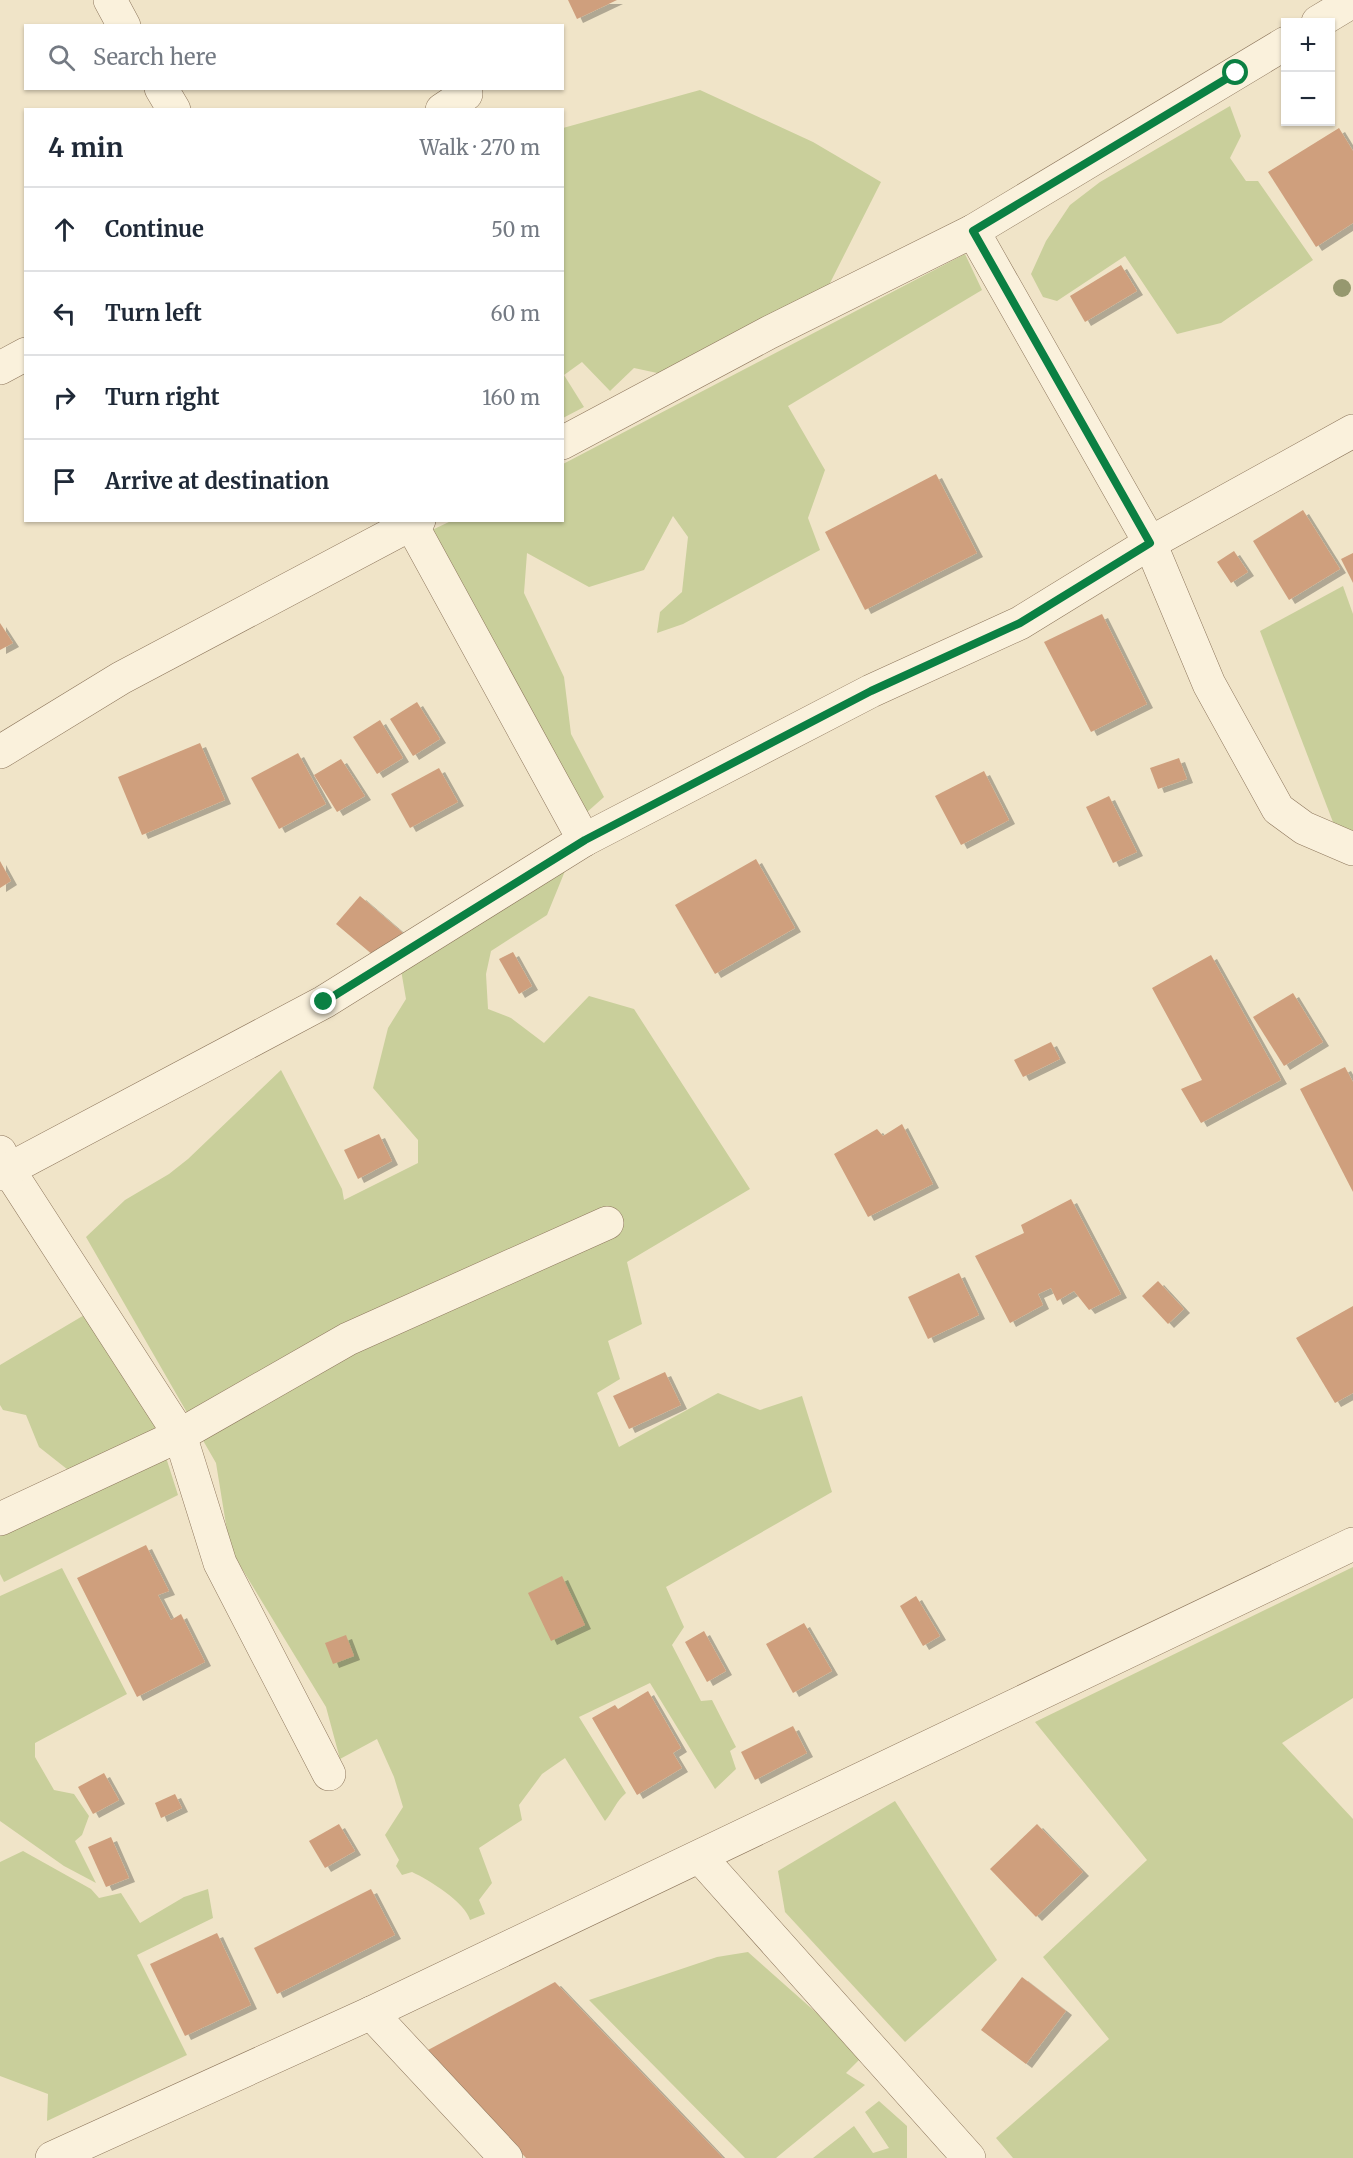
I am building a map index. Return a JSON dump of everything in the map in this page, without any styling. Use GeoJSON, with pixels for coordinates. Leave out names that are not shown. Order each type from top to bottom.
{"type":"FeatureCollection","features":[{"type":"Feature","properties":{"kind":"street"},"geometry":{"type":"LineString","coordinates":[[110,0],[123,24]]}},
{"type":"Feature","properties":{"kind":"street"},"geometry":{"type":"LineString","coordinates":[[1325,18],[1353,1]]}},
{"type":"Feature","properties":{"kind":"street"},"geometry":{"type":"LineString","coordinates":[[564,442],[768,333],[973,231],[1281,45]]}},
{"type":"Feature","properties":{"kind":"street"},"geometry":{"type":"LineString","coordinates":[[162,90],[173,108]]}},
{"type":"Feature","properties":{"kind":"street"},"geometry":{"type":"LineString","coordinates":[[973,231],[1150,543],[1209,684],[1278,809],[1305,828],[1353,849]]}},
{"type":"Feature","properties":{"kind":"street"},"geometry":{"type":"LineString","coordinates":[[0,368],[24,355]]}},
{"type":"Feature","properties":{"kind":"street"},"geometry":{"type":"LineString","coordinates":[[330,1774],[220,1563],[180,1434],[3,1165],[324,1002],[585,840],[871,691],[1020,623],[1150,543],[1353,431]]}},
{"type":"Feature","properties":{"kind":"street"},"geometry":{"type":"LineString","coordinates":[[0,752],[121,678],[413,522],[585,840]]}},
{"type":"Feature","properties":{"kind":"street"},"geometry":{"type":"LineString","coordinates":[[0,1519],[180,1434],[348,1339],[607,1223]]}},
{"type":"Feature","properties":{"kind":"street"},"geometry":{"type":"LineString","coordinates":[[52,2158],[371,2013],[1353,1544]]}},
{"type":"Feature","properties":{"kind":"street"},"geometry":{"type":"LineString","coordinates":[[700,1857],[969,2158]]}},
{"type":"Feature","properties":{"kind":"street"},"geometry":{"type":"LineString","coordinates":[[371,2013],[506,2158]]}},
{"type":"Feature","properties":{"kind":"green space"},"geometry":{"type":"Polygon","coordinates":[[[700,90],[813,142],[881,182],[827,289],[662,374],[634,368],[610,391],[582,362],[564,375],[564,128],[700,90]]]}},
{"type":"Feature","properties":{"kind":"green space"},"geometry":{"type":"Polygon","coordinates":[[[1230,106],[1241,136],[1230,158],[1246,181],[1258,181],[1313,260],[1221,323],[1177,334],[1125,256],[1057,301],[1043,297],[1031,274],[1046,241],[1070,205],[1100,182],[1230,106]]]}},
{"type":"Feature","properties":{"kind":"green space"},"geometry":{"type":"Polygon","coordinates":[[[965,254],[982,290],[788,406],[825,470],[808,518],[820,550],[683,624],[657,633],[660,612],[682,592],[688,537],[673,516],[644,570],[589,587],[527,553],[524,593],[564,677],[571,734],[604,797],[586,813],[432,530],[449,522],[564,522],[564,463],[965,254]]]}},
{"type":"Feature","properties":{"kind":"green space"},"geometry":{"type":"Polygon","coordinates":[[[564,375],[584,407],[564,417],[564,375]]]}},
{"type":"Feature","properties":{"kind":"green space"},"geometry":{"type":"Polygon","coordinates":[[[1343,586],[1353,614],[1353,840],[1336,830],[1260,631],[1343,586]]]}},
{"type":"Feature","properties":{"kind":"green space"},"geometry":{"type":"Polygon","coordinates":[[[565,871],[547,915],[491,951],[486,974],[488,1009],[511,1018],[544,1043],[589,996],[634,1009],[750,1189],[627,1262],[642,1324],[608,1341],[620,1379],[597,1393],[619,1447],[718,1393],[760,1410],[802,1396],[832,1492],[666,1587],[684,1627],[672,1645],[701,1701],[712,1700],[736,1747],[730,1751],[736,1769],[715,1789],[650,1683],[579,1717],[626,1793],[605,1821],[565,1758],[542,1774],[519,1805],[522,1820],[479,1848],[492,1883],[479,1900],[485,1914],[470,1920],[461,1906],[445,1892],[412,1872],[402,1875],[396,1866],[399,1860],[385,1835],[403,1807],[394,1777],[377,1739],[340,1759],[326,1707],[230,1549],[216,1463],[86,1237],[125,1200],[169,1174],[188,1159],[281,1070],[342,1189],[344,1200],[418,1163],[418,1140],[373,1088],[388,1028],[406,999],[401,970],[565,871]]]}},
{"type":"Feature","properties":{"kind":"green space"},"geometry":{"type":"Polygon","coordinates":[[[86,1314],[147,1398],[178,1495],[4,1582],[0,1574],[0,1512],[72,1473],[39,1447],[26,1415],[3,1410],[0,1405],[0,1365],[86,1314]]]}},
{"type":"Feature","properties":{"kind":"green space"},"geometry":{"type":"Polygon","coordinates":[[[1353,1567],[1353,1698],[1282,1743],[1353,1819],[1353,2158],[1013,2158],[996,2138],[1109,2039],[1043,1957],[1147,1860],[1035,1722],[1353,1567]]]}},
{"type":"Feature","properties":{"kind":"green space"},"geometry":{"type":"Polygon","coordinates":[[[62,1568],[127,1694],[35,1743],[35,1757],[54,1790],[74,1794],[89,1816],[82,1835],[75,1841],[96,1883],[64,1866],[0,1821],[0,1596],[62,1568]]]}},
{"type":"Feature","properties":{"kind":"green space"},"geometry":{"type":"Polygon","coordinates":[[[895,1801],[997,1960],[905,2042],[785,1912],[778,1871],[895,1801]]]}},
{"type":"Feature","properties":{"kind":"green space"},"geometry":{"type":"Polygon","coordinates":[[[23,1851],[91,1889],[99,1898],[121,1893],[140,1923],[184,1897],[208,1889],[213,1918],[137,1955],[187,2055],[47,2121],[48,2094],[0,2076],[0,1862],[23,1851]]]}},
{"type":"Feature","properties":{"kind":"green space"},"geometry":{"type":"Polygon","coordinates":[[[748,1952],[864,2055],[846,2073],[865,2085],[776,2158],[745,2158],[589,2000],[717,1957],[748,1952]]]}},
{"type":"Feature","properties":{"kind":"green space"},"geometry":{"type":"Polygon","coordinates":[[[879,2101],[907,2126],[907,2158],[813,2158],[854,2126],[873,2153],[889,2148],[865,2112],[879,2101]]]}},
{"type":"Feature","properties":{"kind":"building"},"geometry":{"type":"Polygon","coordinates":[[[568,0],[617,0],[577,19],[568,0]]]}},
{"type":"Feature","properties":{"kind":"building"},"geometry":{"type":"Polygon","coordinates":[[[1339,128],[1353,151],[1353,223],[1316,247],[1268,172],[1339,128]]]}},
{"type":"Feature","properties":{"kind":"building"},"geometry":{"type":"Polygon","coordinates":[[[1121,265],[1137,291],[1085,322],[1070,296],[1121,265]]]}},
{"type":"Feature","properties":{"kind":"building"},"geometry":{"type":"Polygon","coordinates":[[[936,474],[977,553],[865,610],[825,532],[936,474]]]}},
{"type":"Feature","properties":{"kind":"building"},"geometry":{"type":"Polygon","coordinates":[[[1303,510],[1340,569],[1289,600],[1253,541],[1303,510]]]}},
{"type":"Feature","properties":{"kind":"building"},"geometry":{"type":"Polygon","coordinates":[[[1234,551],[1248,572],[1231,583],[1217,562],[1234,551]]]}},
{"type":"Feature","properties":{"kind":"building"},"geometry":{"type":"Polygon","coordinates":[[[1353,553],[1353,583],[1341,559],[1353,553]]]}},
{"type":"Feature","properties":{"kind":"building"},"geometry":{"type":"Polygon","coordinates":[[[1102,614],[1147,704],[1091,732],[1044,642],[1102,614]]]}},
{"type":"Feature","properties":{"kind":"building"},"geometry":{"type":"Polygon","coordinates":[[[0,623],[13,643],[0,650],[0,623]]]}},
{"type":"Feature","properties":{"kind":"building"},"geometry":{"type":"Polygon","coordinates":[[[417,702],[440,739],[413,756],[390,719],[417,702]]]}},
{"type":"Feature","properties":{"kind":"building"},"geometry":{"type":"Polygon","coordinates":[[[380,720],[403,758],[377,774],[353,737],[380,720]]]}},
{"type":"Feature","properties":{"kind":"building"},"geometry":{"type":"Polygon","coordinates":[[[200,743],[225,800],[142,835],[118,777],[200,743]]]}},
{"type":"Feature","properties":{"kind":"building"},"geometry":{"type":"Polygon","coordinates":[[[298,753],[326,804],[279,829],[251,778],[298,753]]]}},
{"type":"Feature","properties":{"kind":"building"},"geometry":{"type":"Polygon","coordinates":[[[1179,758],[1187,779],[1158,789],[1150,768],[1179,758]]]}},
{"type":"Feature","properties":{"kind":"building"},"geometry":{"type":"Polygon","coordinates":[[[341,759],[365,796],[337,812],[314,775],[341,759]]]}},
{"type":"Feature","properties":{"kind":"building"},"geometry":{"type":"Polygon","coordinates":[[[439,768],[458,802],[410,828],[391,794],[439,768]]]}},
{"type":"Feature","properties":{"kind":"building"},"geometry":{"type":"Polygon","coordinates":[[[984,771],[1009,820],[961,845],[935,796],[984,771]]]}},
{"type":"Feature","properties":{"kind":"building"},"geometry":{"type":"Polygon","coordinates":[[[1109,796],[1137,852],[1113,863],[1086,807],[1109,796]]]}},
{"type":"Feature","properties":{"kind":"building"},"geometry":{"type":"Polygon","coordinates":[[[756,859],[795,928],[715,974],[675,905],[756,859]]]}},
{"type":"Feature","properties":{"kind":"building"},"geometry":{"type":"Polygon","coordinates":[[[0,861],[11,881],[0,888],[0,861]]]}},
{"type":"Feature","properties":{"kind":"building"},"geometry":{"type":"Polygon","coordinates":[[[360,896],[404,934],[380,961],[336,924],[360,896]]]}},
{"type":"Feature","properties":{"kind":"building"},"geometry":{"type":"Polygon","coordinates":[[[513,952],[532,986],[519,994],[499,959],[513,952]]]}},
{"type":"Feature","properties":{"kind":"building"},"geometry":{"type":"Polygon","coordinates":[[[1211,955],[1281,1080],[1201,1123],[1181,1089],[1202,1080],[1152,988],[1211,955]]]}},
{"type":"Feature","properties":{"kind":"building"},"geometry":{"type":"Polygon","coordinates":[[[1293,993],[1323,1042],[1284,1066],[1253,1017],[1293,993]]]}},
{"type":"Feature","properties":{"kind":"building"},"geometry":{"type":"Polygon","coordinates":[[[1051,1042],[1060,1059],[1023,1077],[1014,1060],[1051,1042]]]}},
{"type":"Feature","properties":{"kind":"building"},"geometry":{"type":"Polygon","coordinates":[[[1345,1067],[1353,1082],[1353,1192],[1300,1089],[1345,1067]]]}},
{"type":"Feature","properties":{"kind":"building"},"geometry":{"type":"Polygon","coordinates":[[[902,1124],[933,1184],[868,1217],[834,1154],[877,1129],[883,1136],[902,1124]]]}},
{"type":"Feature","properties":{"kind":"building"},"geometry":{"type":"Polygon","coordinates":[[[379,1134],[392,1161],[358,1179],[344,1150],[379,1134]]]}},
{"type":"Feature","properties":{"kind":"building"},"geometry":{"type":"Polygon","coordinates":[[[1071,1199],[1121,1294],[1089,1310],[1074,1291],[1057,1301],[1051,1288],[1038,1294],[1043,1305],[1010,1323],[975,1256],[1024,1233],[1021,1225],[1071,1199]]]}},
{"type":"Feature","properties":{"kind":"building"},"geometry":{"type":"Polygon","coordinates":[[[959,1273],[979,1315],[928,1339],[908,1297],[959,1273]]]}},
{"type":"Feature","properties":{"kind":"building"},"geometry":{"type":"Polygon","coordinates":[[[1158,1281],[1184,1309],[1168,1324],[1142,1296],[1158,1281]]]}},
{"type":"Feature","properties":{"kind":"building"},"geometry":{"type":"Polygon","coordinates":[[[1353,1306],[1353,1393],[1335,1403],[1296,1338],[1353,1306]]]}},
{"type":"Feature","properties":{"kind":"building"},"geometry":{"type":"Polygon","coordinates":[[[665,1372],[681,1405],[629,1429],[613,1396],[665,1372]]]}},
{"type":"Feature","properties":{"kind":"building"},"geometry":{"type":"Polygon","coordinates":[[[146,1545],[169,1591],[158,1595],[171,1620],[181,1614],[205,1662],[137,1697],[77,1578],[146,1545]]]}},
{"type":"Feature","properties":{"kind":"building"},"geometry":{"type":"Polygon","coordinates":[[[562,1576],[585,1625],[551,1641],[528,1593],[562,1576]]]}},
{"type":"Feature","properties":{"kind":"building"},"geometry":{"type":"Polygon","coordinates":[[[916,1596],[940,1636],[923,1646],[900,1606],[916,1596]]]}},
{"type":"Feature","properties":{"kind":"building"},"geometry":{"type":"Polygon","coordinates":[[[804,1623],[832,1671],[793,1693],[766,1644],[804,1623]]]}},
{"type":"Feature","properties":{"kind":"building"},"geometry":{"type":"Polygon","coordinates":[[[704,1631],[726,1671],[707,1682],[685,1642],[704,1631]]]}},
{"type":"Feature","properties":{"kind":"building"},"geometry":{"type":"Polygon","coordinates":[[[346,1635],[354,1656],[333,1664],[325,1643],[346,1635]]]}},
{"type":"Feature","properties":{"kind":"building"},"geometry":{"type":"Polygon","coordinates":[[[648,1691],[681,1748],[673,1753],[682,1768],[637,1795],[592,1718],[615,1705],[618,1709],[648,1691]]]}},
{"type":"Feature","properties":{"kind":"building"},"geometry":{"type":"Polygon","coordinates":[[[793,1726],[807,1753],[755,1780],[741,1752],[793,1726]]]}},
{"type":"Feature","properties":{"kind":"building"},"geometry":{"type":"Polygon","coordinates":[[[104,1773],[119,1800],[93,1814],[78,1787],[104,1773]]]}},
{"type":"Feature","properties":{"kind":"building"},"geometry":{"type":"Polygon","coordinates":[[[175,1794],[182,1808],[161,1818],[155,1803],[175,1794]]]}},
{"type":"Feature","properties":{"kind":"building"},"geometry":{"type":"Polygon","coordinates":[[[339,1824],[355,1851],[325,1868],[309,1841],[339,1824]]]}},
{"type":"Feature","properties":{"kind":"building"},"geometry":{"type":"Polygon","coordinates":[[[1037,1824],[1083,1872],[1036,1917],[990,1869],[1037,1824]]]}},
{"type":"Feature","properties":{"kind":"building"},"geometry":{"type":"Polygon","coordinates":[[[111,1837],[129,1878],[106,1887],[88,1847],[111,1837]]]}},
{"type":"Feature","properties":{"kind":"building"},"geometry":{"type":"Polygon","coordinates":[[[371,1889],[395,1935],[277,1994],[254,1948],[371,1889]]]}},
{"type":"Feature","properties":{"kind":"building"},"geometry":{"type":"Polygon","coordinates":[[[217,1933],[251,2005],[185,2036],[150,1964],[217,1933]]]}},
{"type":"Feature","properties":{"kind":"building"},"geometry":{"type":"Polygon","coordinates":[[[1022,1977],[1066,2011],[1026,2064],[981,2030],[1022,1977]]]}},
{"type":"Feature","properties":{"kind":"building"},"geometry":{"type":"Polygon","coordinates":[[[555,1982],[723,2158],[526,2158],[428,2050],[555,1982]]]}},
{"type":"Feature","properties":{"kind":"route"},"geometry":{"type":"LineString","coordinates":[[324,1002],[585,840],[871,691],[1020,623],[1150,543],[973,231],[1236,73]]}}]}
